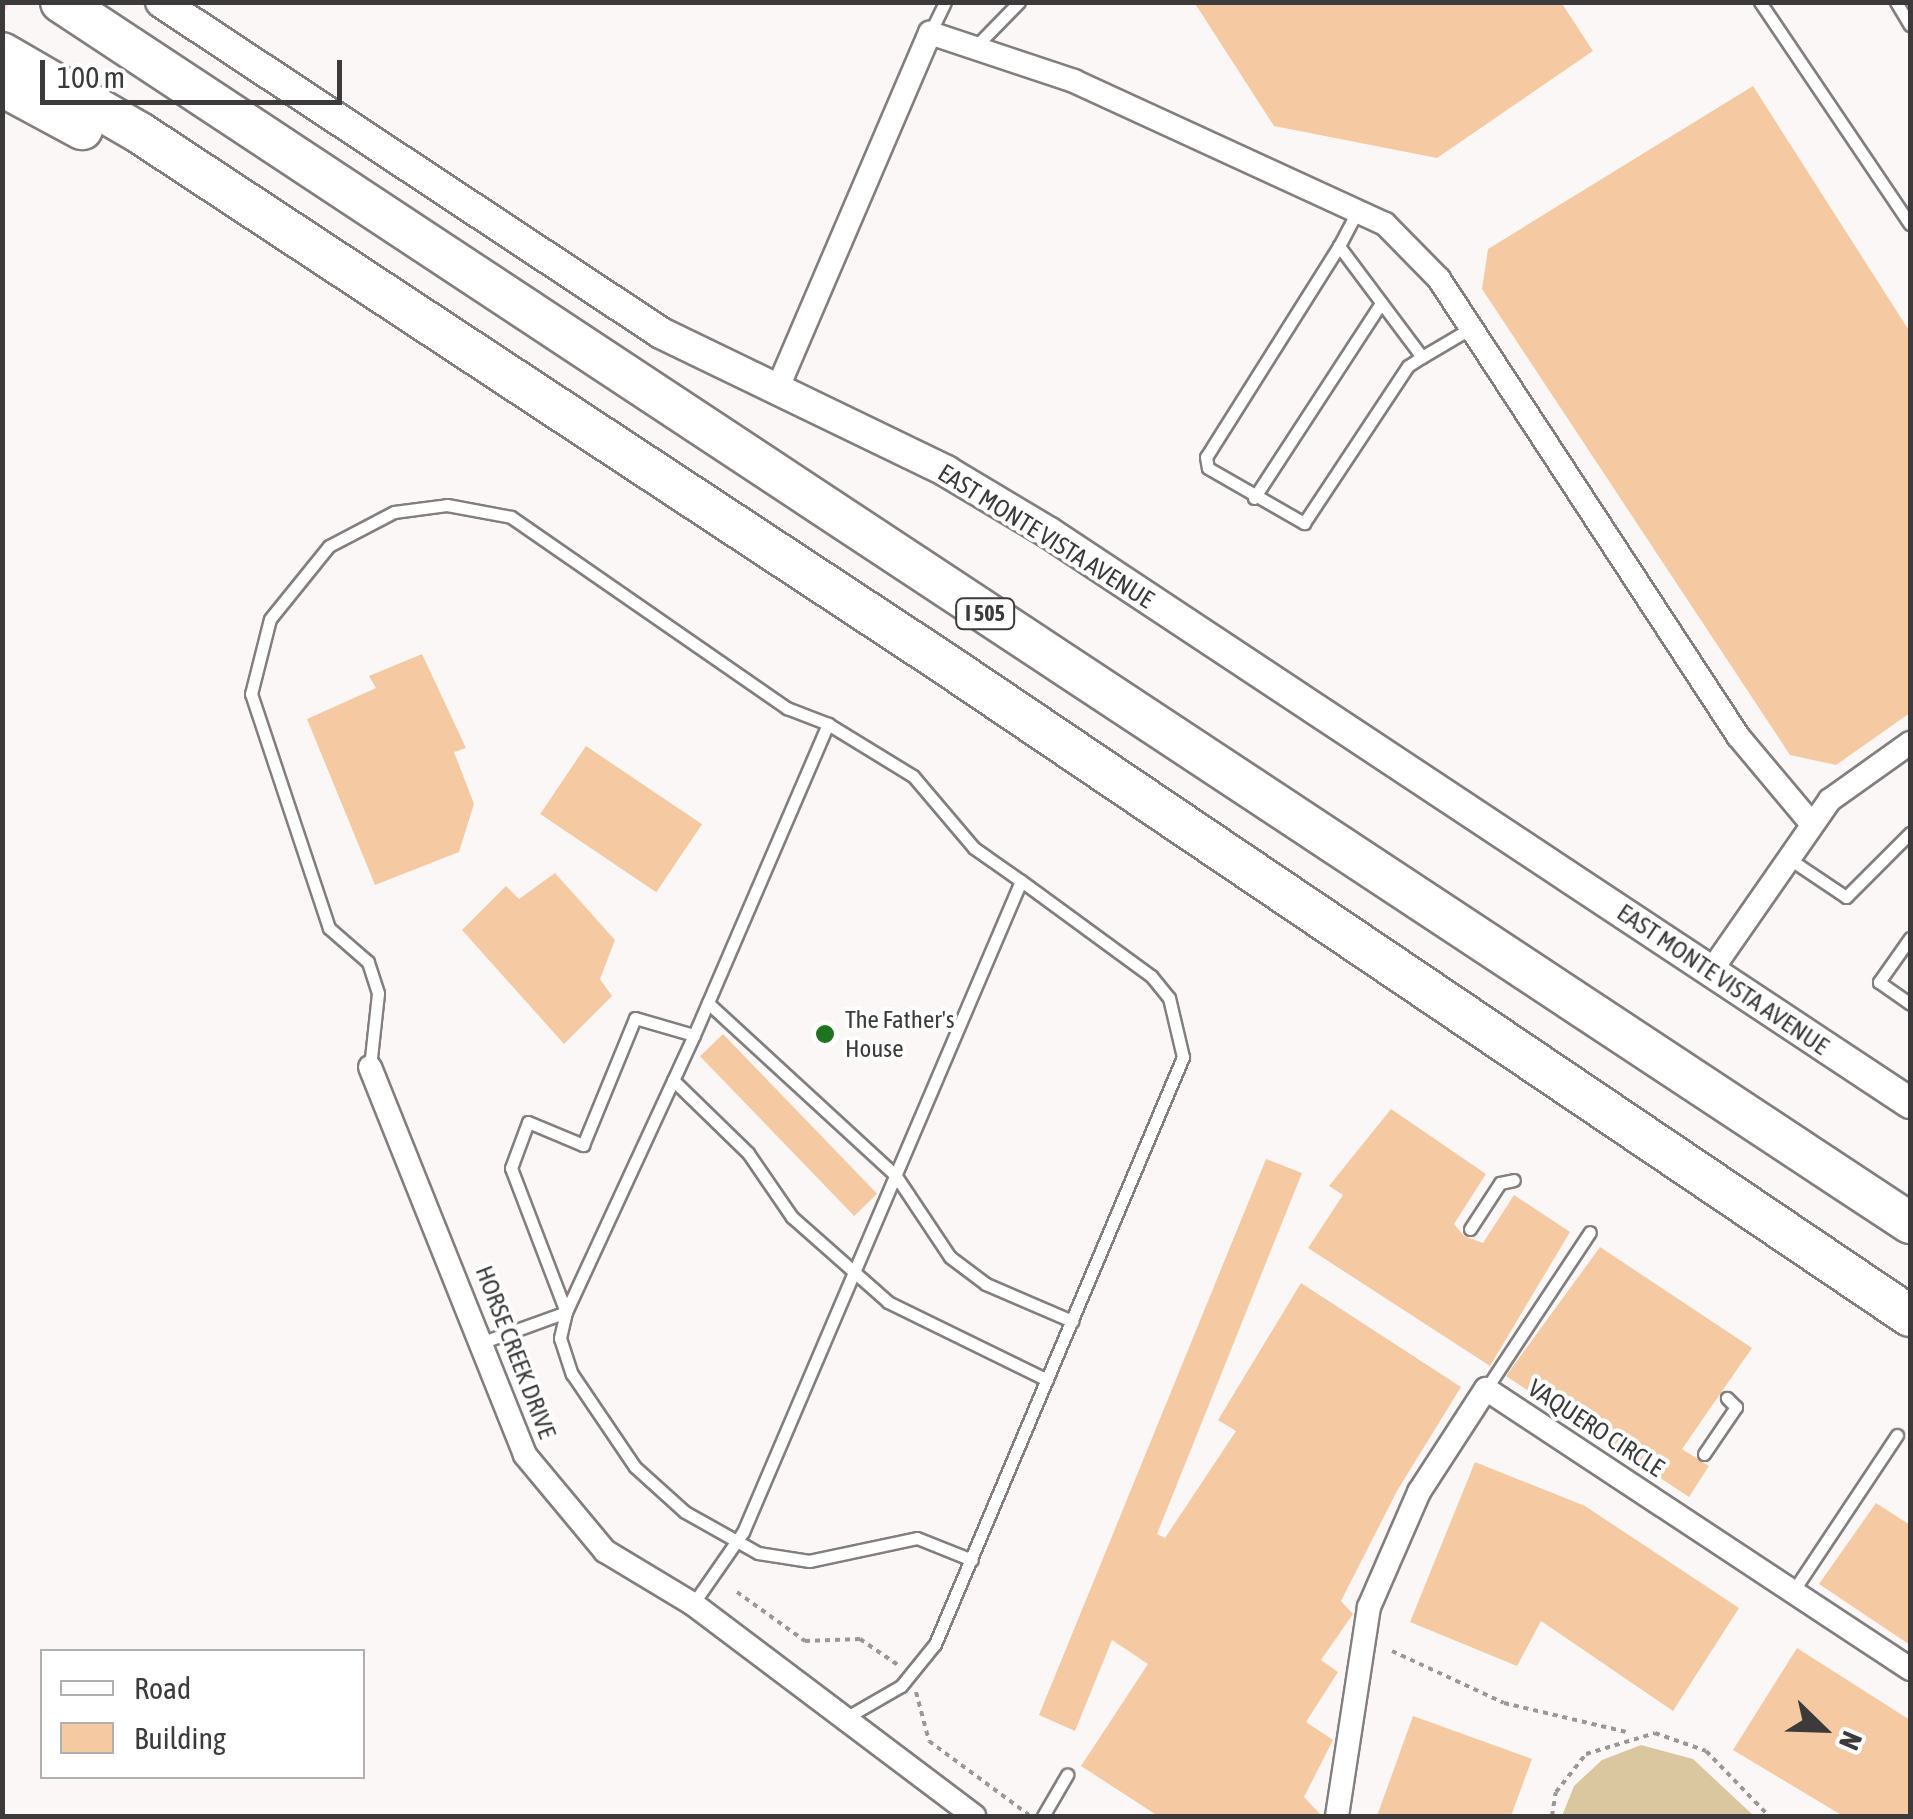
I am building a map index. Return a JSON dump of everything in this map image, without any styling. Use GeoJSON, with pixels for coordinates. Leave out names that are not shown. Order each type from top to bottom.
{"type":"FeatureCollection","features":[{"type":"Feature","properties":{"kind":"highway","name":"I 505"},"geometry":{"type":"LineString","coordinates":[[61,2],[1910,1224]]}},
{"type":"Feature","properties":{"kind":"highway"},"geometry":{"type":"LineString","coordinates":[[2,53],[325,255]]}},
{"type":"Feature","properties":{"kind":"highway"},"geometry":{"type":"LineString","coordinates":[[2,86],[240,219],[325,255]]}},
{"type":"Feature","properties":{"kind":"highway","name":"I 505"},"geometry":{"type":"LineString","coordinates":[[325,255],[1910,1316]]}},
{"type":"Feature","properties":{"kind":"street","name":"EAST MONTE VISTA AVENUE"},"geometry":{"type":"LineString","coordinates":[[161,2],[661,334],[946,471],[1048,532],[1910,1103]]}},
{"type":"Feature","properties":{"kind":"street"},"geometry":{"type":"LineString","coordinates":[[776,392],[930,33],[977,45],[1359,209],[1439,278],[1738,736],[1811,823]]}},
{"type":"Feature","properties":{"kind":"street"},"geometry":{"type":"LineString","coordinates":[[1711,971],[1784,856],[1811,823],[1910,743]]}},
{"type":"Feature","properties":{"kind":"street","name":"HORSE CREEK DRIVE"},"geometry":{"type":"LineString","coordinates":[[370,1067],[486,1341],[524,1455],[606,1551],[693,1604],[841,1721],[974,1816]]}},
{"type":"Feature","properties":{"kind":"street","name":"VAQUERO CIRCLE"},"geometry":{"type":"LineString","coordinates":[[1338,1816],[1374,1592],[1419,1492],[1486,1389],[1910,1669]]}},
{"type":"Feature","properties":{"kind":"lane"},"geometry":{"type":"LineString","coordinates":[[930,33],[945,2]]}},
{"type":"Feature","properties":{"kind":"lane"},"geometry":{"type":"LineString","coordinates":[[1760,2],[1910,224]]}},
{"type":"Feature","properties":{"kind":"lane"},"geometry":{"type":"LineString","coordinates":[[1896,2],[1910,25]]}},
{"type":"Feature","properties":{"kind":"lane"},"geometry":{"type":"LineString","coordinates":[[977,45],[1011,5]]}},
{"type":"Feature","properties":{"kind":"lane"},"geometry":{"type":"LineString","coordinates":[[1359,209],[1206,457],[1254,498],[1304,524],[1422,357],[1471,328]]}},
{"type":"Feature","properties":{"kind":"lane"},"geometry":{"type":"LineString","coordinates":[[1339,246],[1422,357]]}},
{"type":"Feature","properties":{"kind":"lane"},"geometry":{"type":"LineString","coordinates":[[1254,498],[1382,303]]}},
{"type":"Feature","properties":{"kind":"lane"},"geometry":{"type":"LineString","coordinates":[[370,1067],[378,993],[368,962],[329,928],[251,694],[270,619],[329,546],[394,512],[448,506],[511,517],[787,708],[828,724],[913,776],[974,848],[1151,976],[1169,998],[1183,1057],[972,1560],[918,1668],[841,1721]]}},
{"type":"Feature","properties":{"kind":"lane"},"geometry":{"type":"LineString","coordinates":[[828,724],[694,1035],[566,1312],[563,1354],[619,1449],[685,1512],[738,1540],[809,1561],[917,1538],[972,1560]]}},
{"type":"Feature","properties":{"kind":"lane"},"geometry":{"type":"LineString","coordinates":[[1784,856],[1846,897],[1910,833]]}},
{"type":"Feature","properties":{"kind":"lane"},"geometry":{"type":"LineString","coordinates":[[693,1604],[738,1540],[1021,882]]}},
{"type":"Feature","properties":{"kind":"lane"},"geometry":{"type":"LineString","coordinates":[[1910,938],[1879,982],[1910,1004]]}},
{"type":"Feature","properties":{"kind":"lane"},"geometry":{"type":"LineString","coordinates":[[708,1003],[896,1176],[950,1256],[986,1284],[1072,1321]]}},
{"type":"Feature","properties":{"kind":"lane"},"geometry":{"type":"LineString","coordinates":[[566,1312],[510,1168],[528,1122],[584,1145],[635,1018],[694,1035]]}},
{"type":"Feature","properties":{"kind":"lane"},"geometry":{"type":"LineString","coordinates":[[673,1080],[748,1153],[792,1217],[857,1267],[909,1315],[1047,1380]]}},
{"type":"Feature","properties":{"kind":"lane"},"geometry":{"type":"LineString","coordinates":[[1470,1229],[1500,1183],[1514,1180]]}},
{"type":"Feature","properties":{"kind":"lane"},"geometry":{"type":"LineString","coordinates":[[1486,1389],[1590,1232]]}},
{"type":"Feature","properties":{"kind":"lane"},"geometry":{"type":"LineString","coordinates":[[486,1341],[566,1312]]}},
{"type":"Feature","properties":{"kind":"lane"},"geometry":{"type":"LineString","coordinates":[[1704,1454],[1736,1408],[1727,1398]]}},
{"type":"Feature","properties":{"kind":"lane"},"geometry":{"type":"LineString","coordinates":[[1794,1590],[1896,1435]]}},
{"type":"Feature","properties":{"kind":"lane"},"geometry":{"type":"LineString","coordinates":[[1043,1816],[1066,1774]]}},
{"type":"Feature","properties":{"kind":"path"},"geometry":{"type":"LineString","coordinates":[[1392,1651],[1504,1702],[1706,1751],[1769,1816]]}},
{"type":"Feature","properties":{"kind":"path"},"geometry":{"type":"LineString","coordinates":[[1552,1816],[1556,1792],[1586,1754],[1632,1734]]}},
{"type":"Feature","properties":{"kind":"shaded area"},"geometry":{"type":"Polygon","coordinates":[[[1641,1745],[1693,1759],[1754,1816],[1562,1816],[1574,1786],[1602,1760],[1641,1745]]]}},
{"type":"Feature","properties":{"kind":"building"},"geometry":{"type":"Polygon","coordinates":[[[1194,2],[1561,2],[1593,51],[1437,158],[1274,126],[1194,2]]]}},
{"type":"Feature","properties":{"kind":"building"},"geometry":{"type":"Polygon","coordinates":[[[1753,86],[1910,332],[1910,713],[1836,765],[1790,755],[1482,289],[1488,249],[1753,86]]]}},
{"type":"Feature","properties":{"kind":"building"},"geometry":{"type":"Polygon","coordinates":[[[422,654],[466,748],[454,752],[474,804],[459,852],[375,885],[307,719],[376,688],[369,676],[422,654]]]}},
{"type":"Feature","properties":{"kind":"building"},"geometry":{"type":"Polygon","coordinates":[[[586,746],[702,824],[656,892],[540,814],[586,746]]]}},
{"type":"Feature","properties":{"kind":"building"},"geometry":{"type":"Polygon","coordinates":[[[555,873],[615,940],[600,979],[612,996],[564,1044],[462,930],[506,886],[519,899],[555,873]]]}},
{"type":"Feature","properties":{"kind":"building"},"geometry":{"type":"Polygon","coordinates":[[[723,1034],[877,1194],[854,1216],[700,1056],[723,1034]]]}},
{"type":"Feature","properties":{"kind":"building"},"geometry":{"type":"Polygon","coordinates":[[[1391,1109],[1486,1174],[1454,1224],[1464,1236],[1483,1243],[1514,1195],[1570,1232],[1490,1366],[1308,1248],[1343,1195],[1329,1186],[1391,1109]]]}},
{"type":"Feature","properties":{"kind":"building"},"geometry":{"type":"Polygon","coordinates":[[[1266,1159],[1302,1173],[1157,1534],[1165,1538],[1236,1431],[1218,1420],[1301,1283],[1461,1387],[1397,1491],[1341,1601],[1353,1614],[1321,1660],[1338,1672],[1306,1722],[1333,1740],[1304,1797],[1322,1816],[1158,1816],[1081,1766],[1148,1664],[1112,1640],[1075,1731],[1039,1715],[1266,1159]]]}},
{"type":"Feature","properties":{"kind":"building"},"geometry":{"type":"Polygon","coordinates":[[[1600,1247],[1752,1348],[1682,1449],[1709,1466],[1689,1497],[1506,1376],[1600,1247]]]}},
{"type":"Feature","properties":{"kind":"building"},"geometry":{"type":"Polygon","coordinates":[[[1475,1462],[1585,1506],[1739,1608],[1673,1711],[1541,1621],[1517,1666],[1410,1622],[1475,1462]]]}},
{"type":"Feature","properties":{"kind":"building"},"geometry":{"type":"Polygon","coordinates":[[[1876,1503],[1910,1525],[1910,1645],[1819,1584],[1876,1503]]]}},
{"type":"Feature","properties":{"kind":"building"},"geometry":{"type":"Polygon","coordinates":[[[1797,1648],[1910,1720],[1910,1816],[1843,1816],[1733,1750],[1797,1648]]]}},
{"type":"Feature","properties":{"kind":"building"},"geometry":{"type":"Polygon","coordinates":[[[1413,1716],[1532,1759],[1511,1816],[1377,1816],[1413,1716]]]}},
{"type":"Feature","properties":{"kind":"waterway"},"geometry":{"type":"LineString","coordinates":[[2,10],[6,2]]}},
{"type":"Feature","properties":{"kind":"place","name":"The Father's House"},"geometry":{"type":"Point","coordinates":[825,1034]}}]}
